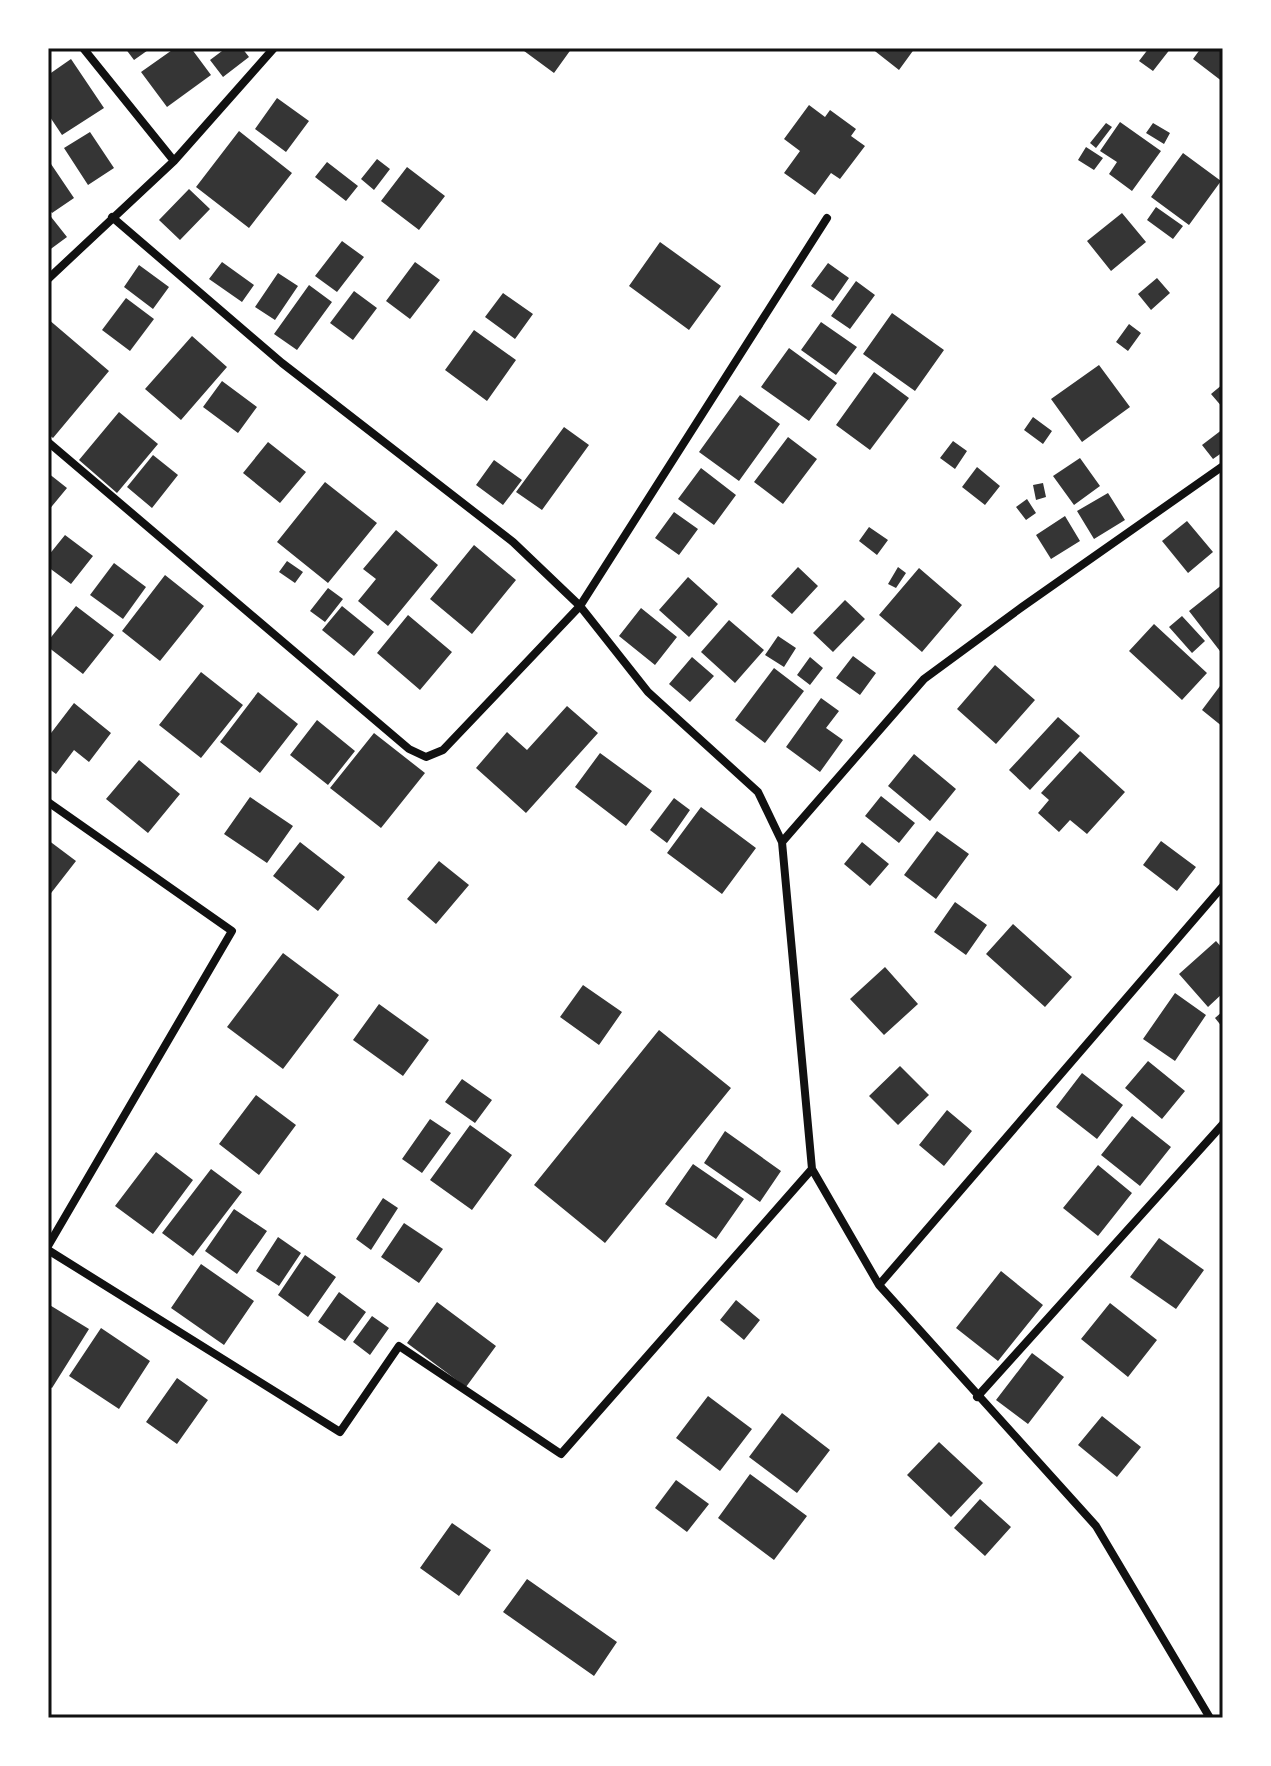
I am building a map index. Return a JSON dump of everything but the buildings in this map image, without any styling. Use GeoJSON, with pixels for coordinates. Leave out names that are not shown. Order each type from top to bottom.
{"type":"FeatureCollection","features":[{"type":"Feature","properties":{"kind":"street"},"geometry":{"type":"LineString","coordinates":[[83,48],[174,161]]}},
{"type":"Feature","properties":{"kind":"street"},"geometry":{"type":"LineString","coordinates":[[48,279],[174,161],[274,48]]}},
{"type":"Feature","properties":{"kind":"street"},"geometry":{"type":"LineString","coordinates":[[112,217],[282,363],[513,542],[580,606],[648,692],[758,792],[782,842],[812,1169],[879,1285],[1096,1526],[1210,1718]]}},
{"type":"Feature","properties":{"kind":"street"},"geometry":{"type":"LineString","coordinates":[[48,442],[409,749],[426,757],[443,750],[580,606],[827,218]]}},
{"type":"Feature","properties":{"kind":"street"},"geometry":{"type":"LineString","coordinates":[[782,842],[924,679],[1223,466]]}},
{"type":"Feature","properties":{"kind":"street"},"geometry":{"type":"LineString","coordinates":[[48,802],[232,931],[48,1248],[340,1432],[399,1346],[561,1454],[812,1169]]}},
{"type":"Feature","properties":{"kind":"street"},"geometry":{"type":"LineString","coordinates":[[879,1285],[1223,886]]}},
{"type":"Feature","properties":{"kind":"street"},"geometry":{"type":"LineString","coordinates":[[977,1397],[1223,1124]]}}]}
